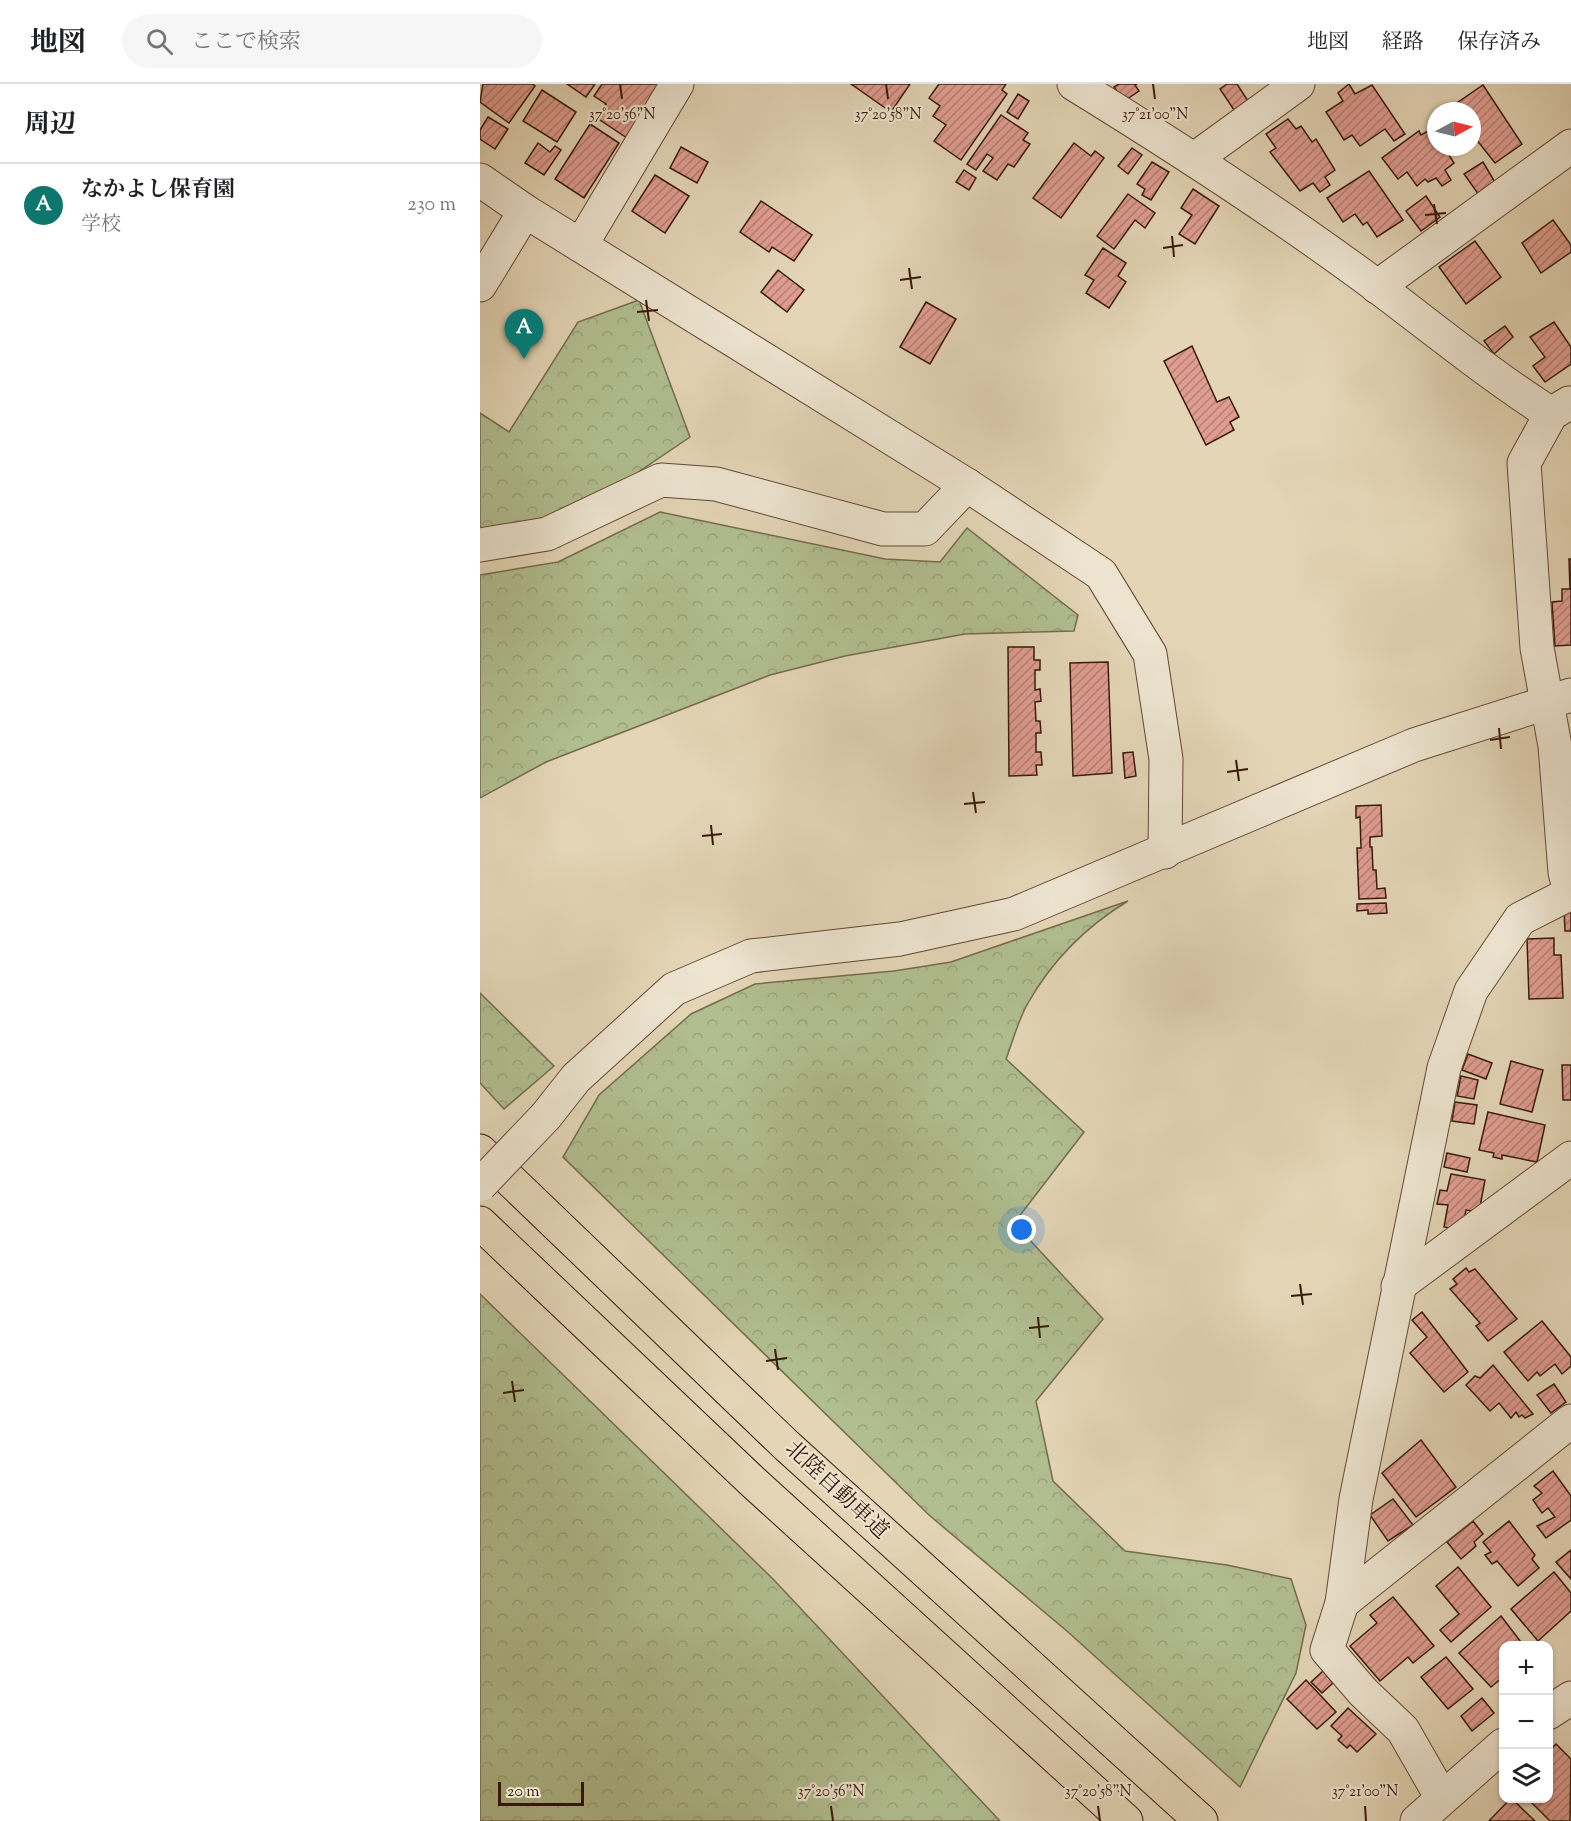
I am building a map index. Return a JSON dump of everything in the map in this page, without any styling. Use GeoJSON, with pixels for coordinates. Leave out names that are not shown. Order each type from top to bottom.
{"type":"FeatureCollection","features":[{"type":"Feature","properties":{"kind":"highway","name":"北陸自動車道"},"geometry":{"type":"LineString","coordinates":[[480,1151],[786,1445],[1201,1821]]}},
{"type":"Feature","properties":{"kind":"highway"},"geometry":{"type":"LineString","coordinates":[[480,1223],[753,1482],[1126,1821]]}},
{"type":"Feature","properties":{"kind":"street"},"geometry":{"type":"LineString","coordinates":[[580,245],[677,84]]}},
{"type":"Feature","properties":{"kind":"street"},"geometry":{"type":"LineString","coordinates":[[1074,84],[1196,158],[1377,287],[1494,378],[1561,408],[1524,463],[1537,648],[1559,698],[1556,746],[1565,872],[1571,893],[1520,919],[1471,991],[1444,1068],[1356,1499],[1342,1603],[1327,1650],[1403,1730],[1442,1798]]}},
{"type":"Feature","properties":{"kind":"street"},"geometry":{"type":"LineString","coordinates":[[1196,158],[1298,84]]}},
{"type":"Feature","properties":{"kind":"street"},"geometry":{"type":"LineString","coordinates":[[1377,287],[1571,147]]}},
{"type":"Feature","properties":{"kind":"street"},"geometry":{"type":"LineString","coordinates":[[480,180],[525,211],[967,485],[1101,574],[1150,654],[1166,759],[1165,852]]}},
{"type":"Feature","properties":{"kind":"street"},"geometry":{"type":"LineString","coordinates":[[480,285],[525,211]]}},
{"type":"Feature","properties":{"kind":"street"},"geometry":{"type":"LineString","coordinates":[[480,545],[547,534],[661,480],[716,484],[883,529],[926,529],[967,485]]}},
{"type":"Feature","properties":{"kind":"street"},"geometry":{"type":"LineString","coordinates":[[480,1185],[546,1116],[576,1078],[674,989],[752,956],[900,939],[1014,914],[1414,745],[1559,698]]}},
{"type":"Feature","properties":{"kind":"street"},"geometry":{"type":"LineString","coordinates":[[1398,1286],[1571,1158]]}},
{"type":"Feature","properties":{"kind":"street"},"geometry":{"type":"LineString","coordinates":[[1342,1603],[1571,1421]]}},
{"type":"Feature","properties":{"kind":"street"},"geometry":{"type":"LineString","coordinates":[[1553,1710],[1571,1698]]}},
{"type":"Feature","properties":{"kind":"street"},"geometry":{"type":"LineString","coordinates":[[1417,1821],[1499,1748]]}},
{"type":"Feature","properties":{"kind":"green space"},"geometry":{"type":"Polygon","coordinates":[[[639,300],[690,437],[547,534],[480,545],[480,413],[509,432],[578,322],[639,300]]]}},
{"type":"Feature","properties":{"kind":"green space"},"geometry":{"type":"Polygon","coordinates":[[[660,512],[885,559],[940,562],[967,528],[1078,615],[1074,631],[965,634],[845,656],[770,675],[546,762],[480,798],[480,575],[558,562],[660,512]]]}},
{"type":"Feature","properties":{"kind":"green space"},"geometry":{"type":"Polygon","coordinates":[[[1128,901],[1084,933],[1048,972],[1024,1010],[1006,1059],[1084,1132],[1014,1223],[1103,1319],[1036,1401],[1053,1481],[1125,1551],[1227,1565],[1291,1579],[1306,1625],[1296,1673],[1240,1787],[1068,1632],[929,1515],[563,1157],[599,1095],[691,1014],[755,984],[894,971],[951,962],[1128,901]]]}},
{"type":"Feature","properties":{"kind":"green space"},"geometry":{"type":"Polygon","coordinates":[[[480,993],[554,1066],[504,1109],[480,1083],[480,993]]]}},
{"type":"Feature","properties":{"kind":"green space"},"geometry":{"type":"Polygon","coordinates":[[[480,1294],[773,1579],[1000,1821],[480,1821],[480,1294]]]}},
{"type":"Feature","properties":{"kind":"building"},"geometry":{"type":"Polygon","coordinates":[[[483,84],[533,84],[535,86],[509,123],[480,102],[483,84]]]}},
{"type":"Feature","properties":{"kind":"building"},"geometry":{"type":"Polygon","coordinates":[[[567,84],[595,84],[586,97],[567,84]]]}},
{"type":"Feature","properties":{"kind":"building"},"geometry":{"type":"Polygon","coordinates":[[[602,84],[661,84],[627,138],[597,118],[606,104],[594,96],[602,84]]]}},
{"type":"Feature","properties":{"kind":"building"},"geometry":{"type":"Polygon","coordinates":[[[851,84],[910,84],[891,112],[851,84]]]}},
{"type":"Feature","properties":{"kind":"building"},"geometry":{"type":"Polygon","coordinates":[[[939,84],[1006,84],[1002,90],[1007,94],[961,160],[934,141],[946,125],[933,116],[940,106],[929,98],[939,84]]]}},
{"type":"Feature","properties":{"kind":"building"},"geometry":{"type":"Polygon","coordinates":[[[1119,84],[1137,84],[1135,85],[1139,91],[1124,101],[1114,87],[1119,84]]]}},
{"type":"Feature","properties":{"kind":"building"},"geometry":{"type":"Polygon","coordinates":[[[1227,84],[1237,84],[1248,101],[1234,110],[1220,89],[1227,84]]]}},
{"type":"Feature","properties":{"kind":"building"},"geometry":{"type":"Polygon","coordinates":[[[1349,84],[1355,94],[1372,85],[1405,134],[1394,141],[1385,129],[1360,146],[1352,135],[1344,140],[1326,112],[1343,101],[1338,93],[1349,84]]]}},
{"type":"Feature","properties":{"kind":"building"},"geometry":{"type":"Polygon","coordinates":[[[1483,85],[1522,144],[1495,163],[1481,145],[1481,102],[1458,102],[1483,85]]]}},
{"type":"Feature","properties":{"kind":"building"},"geometry":{"type":"Polygon","coordinates":[[[542,90],[576,112],[557,142],[523,121],[542,90]]]}},
{"type":"Feature","properties":{"kind":"building"},"geometry":{"type":"Polygon","coordinates":[[[1018,94],[1029,101],[1018,119],[1007,112],[1018,94]]]}},
{"type":"Feature","properties":{"kind":"building"},"geometry":{"type":"Polygon","coordinates":[[[1001,115],[1028,133],[1023,140],[1030,144],[1014,167],[1008,164],[997,180],[983,171],[993,158],[987,154],[976,170],[967,164],[1001,115]]]}},
{"type":"Feature","properties":{"kind":"building"},"geometry":{"type":"Polygon","coordinates":[[[488,117],[508,129],[495,149],[480,139],[480,130],[488,117]]]}},
{"type":"Feature","properties":{"kind":"building"},"geometry":{"type":"Polygon","coordinates":[[[1288,119],[1296,129],[1301,126],[1312,142],[1316,139],[1335,170],[1325,177],[1330,185],[1320,192],[1313,183],[1300,191],[1270,152],[1276,148],[1266,134],[1288,119]]]}},
{"type":"Feature","properties":{"kind":"building"},"geometry":{"type":"Polygon","coordinates":[[[590,124],[619,143],[584,198],[555,179],[590,124]]]}},
{"type":"Feature","properties":{"kind":"building"},"geometry":{"type":"Polygon","coordinates":[[[1419,131],[1421,135],[1427,132],[1427,156],[1450,156],[1454,163],[1445,170],[1451,180],[1442,186],[1436,178],[1428,182],[1425,179],[1417,186],[1407,172],[1398,179],[1382,158],[1419,131]]]}},
{"type":"Feature","properties":{"kind":"building"},"geometry":{"type":"Polygon","coordinates":[[[538,143],[550,152],[555,146],[561,150],[544,175],[525,163],[538,143]]]}},
{"type":"Feature","properties":{"kind":"building"},"geometry":{"type":"Polygon","coordinates":[[[1074,143],[1091,156],[1095,151],[1104,158],[1061,218],[1033,198],[1074,143]]]}},
{"type":"Feature","properties":{"kind":"building"},"geometry":{"type":"Polygon","coordinates":[[[681,147],[708,162],[697,183],[670,168],[681,147]]]}},
{"type":"Feature","properties":{"kind":"building"},"geometry":{"type":"Polygon","coordinates":[[[1132,148],[1142,155],[1128,174],[1118,166],[1132,148]]]}},
{"type":"Feature","properties":{"kind":"building"},"geometry":{"type":"Polygon","coordinates":[[[1152,162],[1169,172],[1151,200],[1142,195],[1145,189],[1137,184],[1152,162]]]}},
{"type":"Feature","properties":{"kind":"building"},"geometry":{"type":"Polygon","coordinates":[[[1483,162],[1496,184],[1479,195],[1464,174],[1483,162]]]}},
{"type":"Feature","properties":{"kind":"building"},"geometry":{"type":"Polygon","coordinates":[[[964,170],[976,178],[969,190],[956,182],[964,170]]]}},
{"type":"Feature","properties":{"kind":"building"},"geometry":{"type":"Polygon","coordinates":[[[1369,171],[1403,220],[1377,237],[1367,222],[1363,225],[1355,214],[1343,222],[1327,198],[1369,171]]]}},
{"type":"Feature","properties":{"kind":"building"},"geometry":{"type":"Polygon","coordinates":[[[655,175],[689,196],[665,233],[632,211],[655,175]]]}},
{"type":"Feature","properties":{"kind":"building"},"geometry":{"type":"Polygon","coordinates":[[[1193,189],[1219,206],[1195,244],[1179,234],[1192,215],[1181,208],[1193,189]]]}},
{"type":"Feature","properties":{"kind":"building"},"geometry":{"type":"Polygon","coordinates":[[[1128,194],[1155,213],[1145,228],[1135,220],[1114,249],[1097,236],[1128,194]]]}},
{"type":"Feature","properties":{"kind":"building"},"geometry":{"type":"Polygon","coordinates":[[[1426,196],[1440,217],[1421,231],[1406,211],[1426,196]]]}},
{"type":"Feature","properties":{"kind":"building"},"geometry":{"type":"Polygon","coordinates":[[[761,201],[812,235],[794,261],[772,247],[769,252],[740,232],[761,201]]]}},
{"type":"Feature","properties":{"kind":"building"},"geometry":{"type":"Polygon","coordinates":[[[1553,220],[1571,245],[1571,252],[1541,273],[1522,243],[1553,220]]]}},
{"type":"Feature","properties":{"kind":"building"},"geometry":{"type":"Polygon","coordinates":[[[1475,241],[1501,277],[1466,304],[1439,267],[1475,241]]]}},
{"type":"Feature","properties":{"kind":"building"},"geometry":{"type":"Polygon","coordinates":[[[1103,248],[1126,263],[1118,276],[1126,282],[1109,308],[1086,293],[1094,280],[1085,275],[1103,248]]]}},
{"type":"Feature","properties":{"kind":"building"},"geometry":{"type":"Polygon","coordinates":[[[778,270],[804,290],[787,312],[761,292],[778,270]]]}},
{"type":"Feature","properties":{"kind":"building"},"geometry":{"type":"Polygon","coordinates":[[[926,302],[956,319],[930,364],[900,347],[926,302]]]}},
{"type":"Feature","properties":{"kind":"building"},"geometry":{"type":"Polygon","coordinates":[[[1554,322],[1571,347],[1571,364],[1545,382],[1533,366],[1545,357],[1530,337],[1554,322]]]}},
{"type":"Feature","properties":{"kind":"building"},"geometry":{"type":"Polygon","coordinates":[[[1505,326],[1513,337],[1494,354],[1484,341],[1505,326]]]}},
{"type":"Feature","properties":{"kind":"building"},"geometry":{"type":"Polygon","coordinates":[[[1192,346],[1217,402],[1229,397],[1239,417],[1230,422],[1234,430],[1206,445],[1164,361],[1192,346]]]}},
{"type":"Feature","properties":{"kind":"building"},"geometry":{"type":"Polygon","coordinates":[[[1569,559],[1571,559],[1571,645],[1555,646],[1552,602],[1562,601],[1562,589],[1570,589],[1569,559]]]}},
{"type":"Feature","properties":{"kind":"building"},"geometry":{"type":"Polygon","coordinates":[[[1008,647],[1034,647],[1034,660],[1040,660],[1040,670],[1035,670],[1035,690],[1040,689],[1041,701],[1035,702],[1036,721],[1040,721],[1041,733],[1036,733],[1036,752],[1041,752],[1042,765],[1036,765],[1037,775],[1009,776],[1008,647]]]}},
{"type":"Feature","properties":{"kind":"building"},"geometry":{"type":"Polygon","coordinates":[[[1108,662],[1112,773],[1073,776],[1070,663],[1108,662]]]}},
{"type":"Feature","properties":{"kind":"building"},"geometry":{"type":"Polygon","coordinates":[[[1133,752],[1136,776],[1125,778],[1123,753],[1133,752]]]}},
{"type":"Feature","properties":{"kind":"building"},"geometry":{"type":"Polygon","coordinates":[[[1381,805],[1382,836],[1370,837],[1370,847],[1372,847],[1373,870],[1376,870],[1377,889],[1385,888],[1386,898],[1359,899],[1357,848],[1361,848],[1360,817],[1356,818],[1356,806],[1381,805]]]}},
{"type":"Feature","properties":{"kind":"building"},"geometry":{"type":"Polygon","coordinates":[[[1386,903],[1387,913],[1368,914],[1368,910],[1357,911],[1357,904],[1386,903]]]}},
{"type":"Feature","properties":{"kind":"building"},"geometry":{"type":"Polygon","coordinates":[[[1564,908],[1571,908],[1571,931],[1565,931],[1564,908]]]}},
{"type":"Feature","properties":{"kind":"building"},"geometry":{"type":"Polygon","coordinates":[[[1554,938],[1554,955],[1561,955],[1563,998],[1529,999],[1527,939],[1554,938]]]}},
{"type":"Feature","properties":{"kind":"building"},"geometry":{"type":"Polygon","coordinates":[[[1468,1054],[1492,1063],[1486,1079],[1462,1070],[1468,1054]]]}},
{"type":"Feature","properties":{"kind":"building"},"geometry":{"type":"Polygon","coordinates":[[[1511,1061],[1543,1070],[1532,1112],[1500,1104],[1511,1061]]]}},
{"type":"Feature","properties":{"kind":"building"},"geometry":{"type":"Polygon","coordinates":[[[1562,1065],[1571,1065],[1571,1100],[1563,1100],[1562,1065]]]}},
{"type":"Feature","properties":{"kind":"building"},"geometry":{"type":"Polygon","coordinates":[[[1461,1076],[1478,1080],[1474,1099],[1457,1096],[1461,1076]]]}},
{"type":"Feature","properties":{"kind":"building"},"geometry":{"type":"Polygon","coordinates":[[[1455,1102],[1477,1105],[1474,1124],[1452,1121],[1455,1102]]]}},
{"type":"Feature","properties":{"kind":"building"},"geometry":{"type":"Polygon","coordinates":[[[1488,1112],[1545,1125],[1537,1162],[1502,1155],[1502,1159],[1493,1157],[1494,1153],[1479,1150],[1488,1112]]]}},
{"type":"Feature","properties":{"kind":"building"},"geometry":{"type":"Polygon","coordinates":[[[1447,1153],[1470,1158],[1467,1172],[1444,1167],[1447,1153]]]}},
{"type":"Feature","properties":{"kind":"building"},"geometry":{"type":"Polygon","coordinates":[[[1451,1174],[1485,1180],[1479,1212],[1466,1210],[1462,1230],[1444,1227],[1448,1205],[1437,1204],[1440,1190],[1447,1191],[1451,1174]]]}},
{"type":"Feature","properties":{"kind":"building"},"geometry":{"type":"Polygon","coordinates":[[[1466,1268],[1469,1272],[1475,1269],[1517,1319],[1488,1341],[1476,1326],[1480,1323],[1450,1289],[1457,1284],[1453,1279],[1466,1268]]]}},
{"type":"Feature","properties":{"kind":"building"},"geometry":{"type":"Polygon","coordinates":[[[1422,1312],[1468,1372],[1444,1392],[1410,1353],[1427,1337],[1412,1320],[1422,1312]]]}},
{"type":"Feature","properties":{"kind":"building"},"geometry":{"type":"Polygon","coordinates":[[[1542,1321],[1571,1357],[1571,1366],[1562,1374],[1555,1364],[1540,1376],[1537,1372],[1528,1381],[1504,1352],[1542,1321]]]}},
{"type":"Feature","properties":{"kind":"building"},"geometry":{"type":"Polygon","coordinates":[[[1493,1365],[1533,1414],[1525,1418],[1522,1415],[1519,1417],[1516,1412],[1511,1418],[1499,1403],[1490,1411],[1466,1385],[1475,1376],[1480,1378],[1493,1365]]]}},
{"type":"Feature","properties":{"kind":"building"},"geometry":{"type":"Polygon","coordinates":[[[1554,1384],[1566,1402],[1551,1413],[1537,1395],[1554,1384]]]}},
{"type":"Feature","properties":{"kind":"building"},"geometry":{"type":"Polygon","coordinates":[[[1421,1440],[1456,1487],[1416,1517],[1382,1473],[1421,1440]]]}},
{"type":"Feature","properties":{"kind":"building"},"geometry":{"type":"Polygon","coordinates":[[[1553,1471],[1571,1496],[1571,1520],[1546,1538],[1537,1526],[1555,1517],[1548,1508],[1542,1513],[1533,1500],[1542,1493],[1534,1486],[1553,1471]]]}},
{"type":"Feature","properties":{"kind":"building"},"geometry":{"type":"Polygon","coordinates":[[[1393,1499],[1413,1525],[1388,1541],[1370,1515],[1393,1499]]]}},
{"type":"Feature","properties":{"kind":"building"},"geometry":{"type":"Polygon","coordinates":[[[1473,1521],[1483,1534],[1474,1542],[1476,1546],[1461,1559],[1447,1542],[1473,1521]]]}},
{"type":"Feature","properties":{"kind":"building"},"geometry":{"type":"Polygon","coordinates":[[[1509,1521],[1535,1555],[1532,1559],[1539,1568],[1518,1586],[1497,1561],[1492,1564],[1485,1555],[1491,1552],[1483,1542],[1509,1521]]]}},
{"type":"Feature","properties":{"kind":"building"},"geometry":{"type":"Polygon","coordinates":[[[1571,1550],[1571,1579],[1556,1562],[1571,1550]]]}},
{"type":"Feature","properties":{"kind":"building"},"geometry":{"type":"Polygon","coordinates":[[[1458,1567],[1491,1607],[1451,1642],[1440,1630],[1459,1614],[1436,1586],[1458,1567]]]}},
{"type":"Feature","properties":{"kind":"building"},"geometry":{"type":"Polygon","coordinates":[[[1554,1572],[1571,1593],[1571,1611],[1538,1641],[1511,1609],[1554,1572]]]}},
{"type":"Feature","properties":{"kind":"building"},"geometry":{"type":"Polygon","coordinates":[[[1393,1597],[1434,1646],[1413,1663],[1408,1657],[1380,1681],[1350,1646],[1377,1623],[1370,1615],[1393,1597]]]}},
{"type":"Feature","properties":{"kind":"building"},"geometry":{"type":"Polygon","coordinates":[[[1501,1616],[1520,1641],[1499,1641],[1499,1680],[1491,1687],[1459,1653],[1501,1616]]]}},
{"type":"Feature","properties":{"kind":"building"},"geometry":{"type":"Polygon","coordinates":[[[1446,1657],[1473,1689],[1448,1709],[1421,1677],[1446,1657]]]}},
{"type":"Feature","properties":{"kind":"building"},"geometry":{"type":"Polygon","coordinates":[[[1323,1671],[1333,1683],[1322,1693],[1311,1682],[1323,1671]]]}},
{"type":"Feature","properties":{"kind":"building"},"geometry":{"type":"Polygon","coordinates":[[[1306,1680],[1336,1712],[1317,1729],[1287,1699],[1306,1680]]]}},
{"type":"Feature","properties":{"kind":"building"},"geometry":{"type":"Polygon","coordinates":[[[1482,1698],[1494,1713],[1472,1731],[1461,1716],[1482,1698]]]}},
{"type":"Feature","properties":{"kind":"building"},"geometry":{"type":"Polygon","coordinates":[[[1348,1708],[1376,1734],[1357,1752],[1350,1745],[1347,1748],[1338,1740],[1342,1736],[1331,1726],[1348,1708]]]}},
{"type":"Feature","properties":{"kind":"building"},"geometry":{"type":"Polygon","coordinates":[[[1556,1744],[1571,1759],[1570,1821],[1550,1821],[1532,1803],[1553,1803],[1553,1747],[1556,1744]]]}},
{"type":"Feature","properties":{"kind":"building"},"geometry":{"type":"Polygon","coordinates":[[[1506,1803],[1516,1803],[1535,1821],[1489,1821],[1506,1803]]]}},
{"type":"Feature","properties":{"kind":"place","name":"なかよし保育園"},"geometry":{"type":"Point","coordinates":[524,359]}}]}
